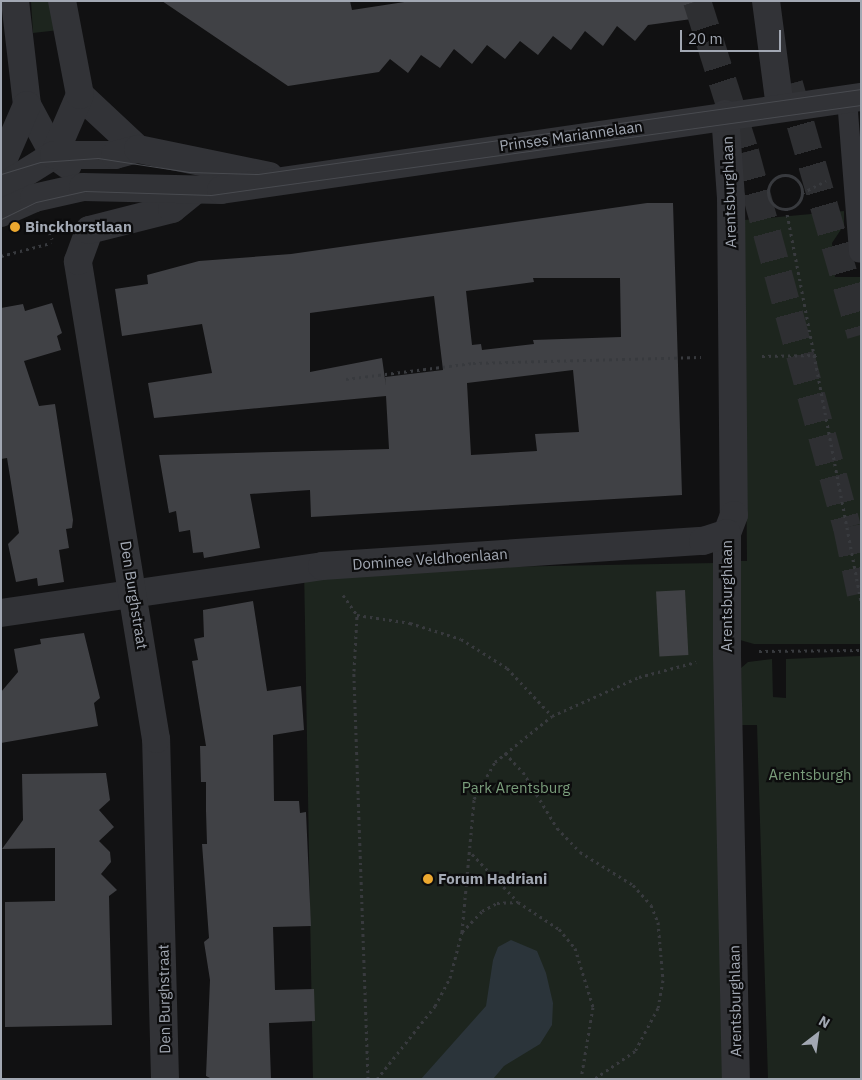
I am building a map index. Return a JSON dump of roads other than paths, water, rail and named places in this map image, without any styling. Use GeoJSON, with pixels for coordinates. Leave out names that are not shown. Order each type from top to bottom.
{"type":"FeatureCollection","features":[{"type":"Feature","properties":{"kind":"street"},"geometry":{"type":"LineString","coordinates":[[16,1],[27,105],[54,155],[109,186]]}},
{"type":"Feature","properties":{"kind":"street"},"geometry":{"type":"LineString","coordinates":[[1,188],[54,155],[80,95],[62,1]]}},
{"type":"Feature","properties":{"kind":"street"},"geometry":{"type":"LineString","coordinates":[[766,1],[780,108]]}},
{"type":"Feature","properties":{"kind":"street"},"geometry":{"type":"LineString","coordinates":[[80,95],[138,149]]}},
{"type":"Feature","properties":{"kind":"street","name":"Prinses Mariannelaan"},"geometry":{"type":"LineString","coordinates":[[1,213],[55,192],[109,186],[193,192],[725,114],[854,98]]}},
{"type":"Feature","properties":{"kind":"street"},"geometry":{"type":"LineString","coordinates":[[1,165],[27,105]]}},
{"type":"Feature","properties":{"kind":"street","name":"Arentsburghlaan"},"geometry":{"type":"LineString","coordinates":[[725,114],[731,196],[734,515],[727,533],[727,656],[736,1079]]}},
{"type":"Feature","properties":{"kind":"street","name":"Prinses Mariannelaan"},"geometry":{"type":"LineString","coordinates":[[54,155],[115,155],[138,149],[281,178]]}},
{"type":"Feature","properties":{"kind":"street","name":"Den Burghstraat"},"geometry":{"type":"LineString","coordinates":[[165,1079],[156,740],[134,592],[78,261],[89,230],[172,209],[193,192]]}},
{"type":"Feature","properties":{"kind":"street","name":"Dominee Veldhoenlaan"},"geometry":{"type":"LineString","coordinates":[[1,613],[134,592],[322,566],[703,541],[727,533]]}},
{"type":"Feature","properties":{"kind":"lane"},"geometry":{"type":"LineString","coordinates":[[854,98],[859,253]]}},
{"type":"Feature","properties":{"kind":"tunnel"},"geometry":{"type":"LineString","coordinates":[[697,1],[745,152],[847,527],[861,594]]}},
{"type":"Feature","properties":{"kind":"tunnel"},"geometry":{"type":"LineString","coordinates":[[789,84],[861,335]]}},
{"type":"Feature","properties":{"kind":"tram line"},"geometry":{"type":"LineString","coordinates":[[1,174],[40,162],[98,158],[189,172],[258,174],[861,89]]}},
{"type":"Feature","properties":{"kind":"tram line"},"geometry":{"type":"LineString","coordinates":[[1,219],[36,202],[85,191],[211,195],[861,105]]}},
{"type":"Feature","properties":{"kind":"place","name":"Binckhorstlaan"},"geometry":{"type":"Point","coordinates":[15,227]}},
{"type":"Feature","properties":{"kind":"place","name":"Forum Hadriani"},"geometry":{"type":"Point","coordinates":[428,879]}},
{"type":"Feature","properties":{"kind":"park label","name":"Arentsburgh"},"geometry":{"type":"Point","coordinates":[810,775]}},
{"type":"Feature","properties":{"kind":"park label","name":"Park Arentsburg"},"geometry":{"type":"Point","coordinates":[516,788]}}]}
